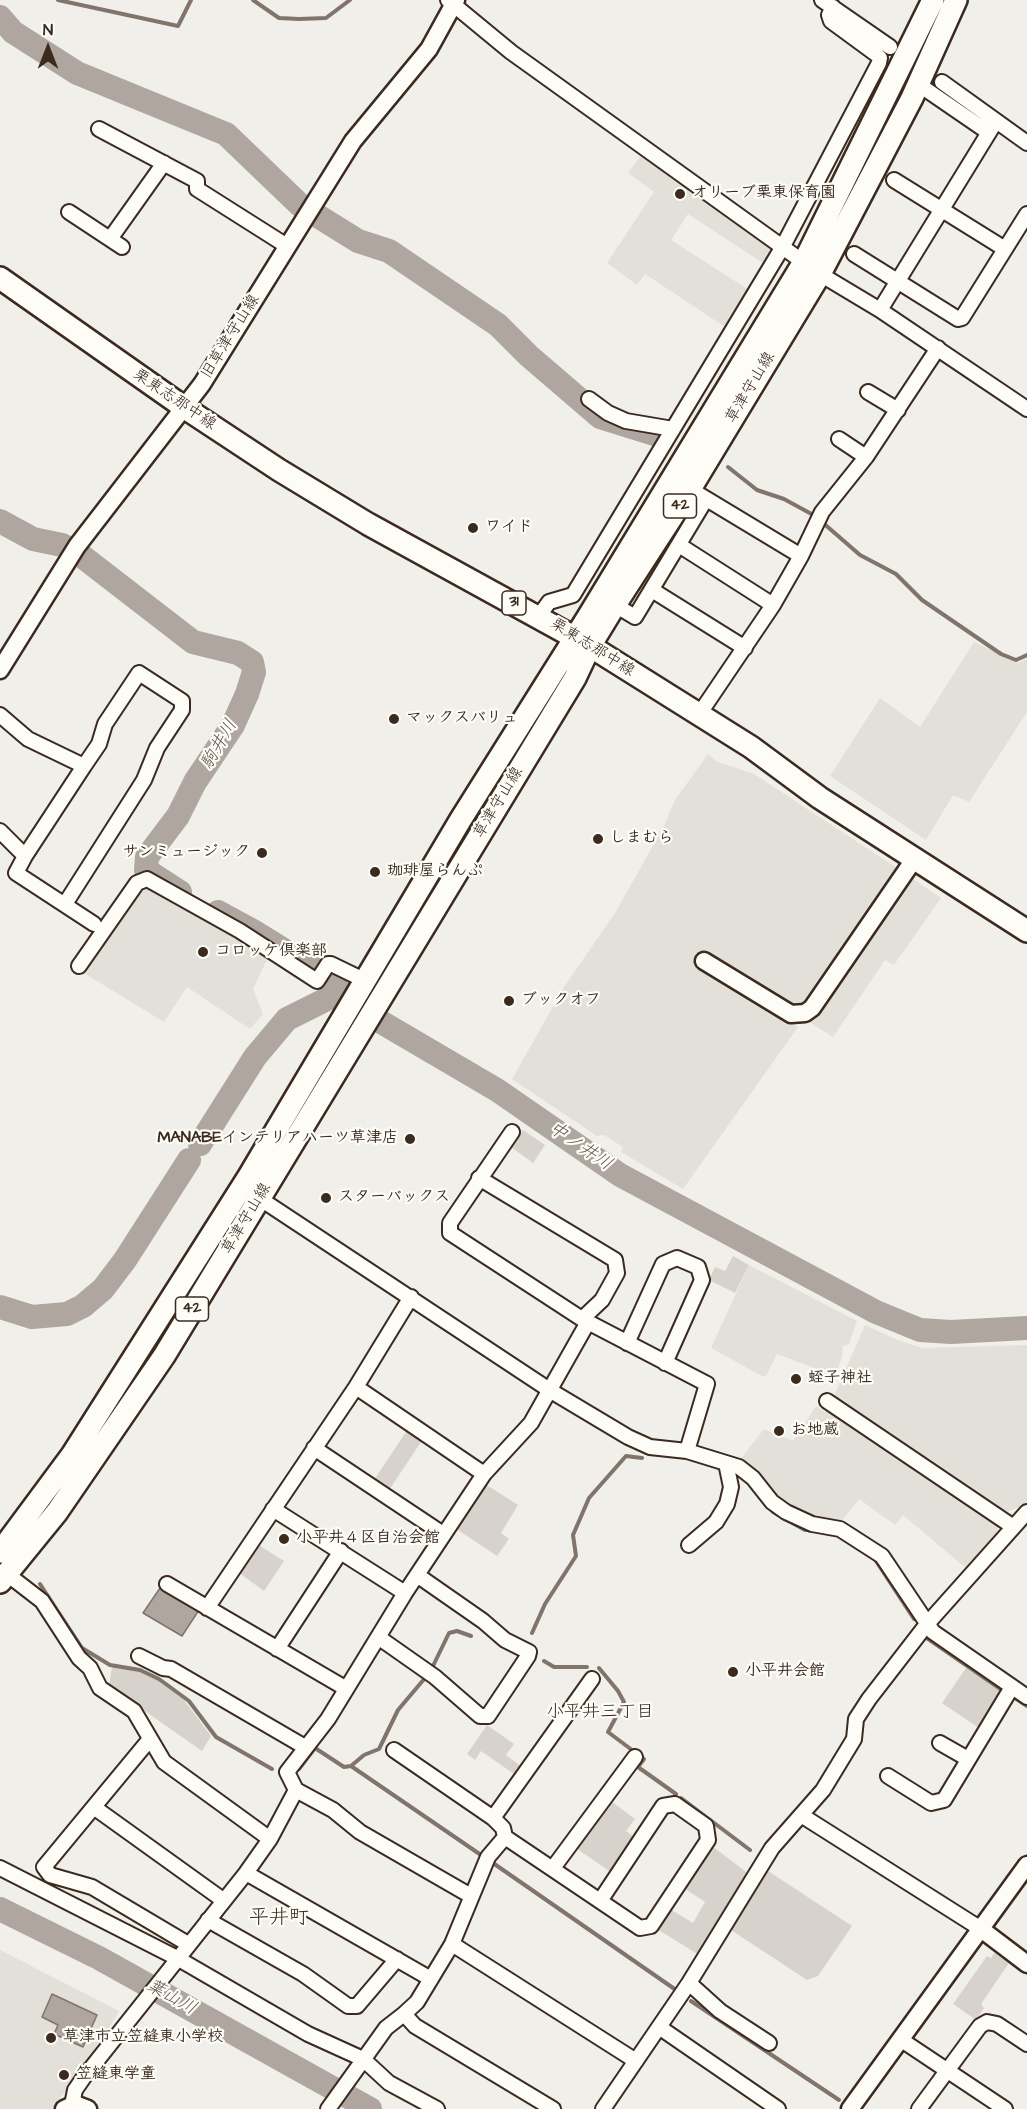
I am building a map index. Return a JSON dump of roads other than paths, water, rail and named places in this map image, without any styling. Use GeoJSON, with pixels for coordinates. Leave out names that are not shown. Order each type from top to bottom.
{"type":"FeatureCollection","features":[{"type":"Feature","properties":{"kind":"main road","name":"草津守山線"},"geometry":{"type":"LineString","coordinates":[[4,1578],[57,1512],[164,1356],[575,678],[582,641],[615,605],[698,494],[812,268],[933,0]]}},
{"type":"Feature","properties":{"kind":"main road","name":"草津守山線"},"geometry":{"type":"LineString","coordinates":[[0,1552],[72,1455],[249,1176],[363,984],[582,641],[812,268],[918,84],[956,0]]}},
{"type":"Feature","properties":{"kind":"main road","name":"栗東志那中線"},"geometry":{"type":"LineString","coordinates":[[0,278],[185,408],[368,524],[582,641],[698,716],[751,747],[820,798],[1027,931]]}},
{"type":"Feature","properties":{"kind":"street"},"geometry":{"type":"LineString","coordinates":[[453,1],[511,52],[782,248],[938,348],[1027,409]]}},
{"type":"Feature","properties":{"kind":"street","name":"旧草津守山線"},"geometry":{"type":"LineString","coordinates":[[0,670],[74,550],[185,408],[352,141],[429,49],[453,1]]}},
{"type":"Feature","properties":{"kind":"street"},"geometry":{"type":"LineString","coordinates":[[539,616],[549,602],[573,595],[782,248],[879,63],[880,58],[876,54],[831,21],[828,4]]}},
{"type":"Feature","properties":{"kind":"street"},"geometry":{"type":"LineString","coordinates":[[828,4],[890,47]]}},
{"type":"Feature","properties":{"kind":"street"},"geometry":{"type":"LineString","coordinates":[[942,82],[992,127]]}},
{"type":"Feature","properties":{"kind":"street"},"geometry":{"type":"LineString","coordinates":[[918,84],[992,127],[1027,143]]}},
{"type":"Feature","properties":{"kind":"street"},"geometry":{"type":"LineString","coordinates":[[879,310],[992,127]]}},
{"type":"Feature","properties":{"kind":"street"},"geometry":{"type":"LineString","coordinates":[[99,129],[196,181],[197,189],[287,246]]}},
{"type":"Feature","properties":{"kind":"street"},"geometry":{"type":"LineString","coordinates":[[69,212],[116,243],[164,163]]}},
{"type":"Feature","properties":{"kind":"street"},"geometry":{"type":"LineString","coordinates":[[894,180],[1005,249]]}},
{"type":"Feature","properties":{"kind":"street"},"geometry":{"type":"LineString","coordinates":[[854,254],[958,319],[962,318],[1027,214]]}},
{"type":"Feature","properties":{"kind":"street"},"geometry":{"type":"LineString","coordinates":[[698,716],[773,604],[801,556],[822,512],[866,457],[938,348]]}},
{"type":"Feature","properties":{"kind":"street"},"geometry":{"type":"LineString","coordinates":[[868,392],[898,410]]}},
{"type":"Feature","properties":{"kind":"street"},"geometry":{"type":"LineString","coordinates":[[589,399],[608,413],[626,421],[673,429]]}},
{"type":"Feature","properties":{"kind":"street"},"geometry":{"type":"LineString","coordinates":[[840,439],[866,457]]}},
{"type":"Feature","properties":{"kind":"street"},"geometry":{"type":"LineString","coordinates":[[615,605],[635,617],[679,545],[698,494],[801,556]]}},
{"type":"Feature","properties":{"kind":"street"},"geometry":{"type":"LineString","coordinates":[[679,545],[773,604]]}},
{"type":"Feature","properties":{"kind":"street"},"geometry":{"type":"LineString","coordinates":[[652,590],[745,648]]}},
{"type":"Feature","properties":{"kind":"street"},"geometry":{"type":"LineString","coordinates":[[65,904],[144,780],[157,748],[182,710],[182,701],[138,673],[105,724],[99,744],[16,873],[94,924]]}},
{"type":"Feature","properties":{"kind":"street"},"geometry":{"type":"LineString","coordinates":[[0,715],[35,743],[84,766]]}},
{"type":"Feature","properties":{"kind":"street"},"geometry":{"type":"LineString","coordinates":[[0,831],[25,856]]}},
{"type":"Feature","properties":{"kind":"street"},"geometry":{"type":"LineString","coordinates":[[704,961],[791,1014],[805,1013],[812,1008],[915,858]]}},
{"type":"Feature","properties":{"kind":"street"},"geometry":{"type":"LineString","coordinates":[[79,966],[136,883],[147,879],[240,932],[317,981],[331,964],[363,984]]}},
{"type":"Feature","properties":{"kind":"street"},"geometry":{"type":"LineString","coordinates":[[512,1132],[450,1222],[450,1233],[585,1321],[707,1384],[687,1451]]}},
{"type":"Feature","properties":{"kind":"street"},"geometry":{"type":"LineString","coordinates":[[471,1896],[360,1832],[333,1810],[296,1790],[287,1772],[328,1719],[442,1534],[484,1474],[531,1423],[551,1391],[585,1321],[602,1300],[617,1273],[615,1260],[479,1178]]}},
{"type":"Feature","properties":{"kind":"street"},"geometry":{"type":"LineString","coordinates":[[259,1197],[551,1391],[628,1437],[650,1447],[687,1451],[739,1467],[753,1478],[772,1502],[786,1512],[806,1522],[840,1529],[882,1556],[933,1632],[1027,1696]]}},
{"type":"Feature","properties":{"kind":"street"},"geometry":{"type":"LineString","coordinates":[[627,1343],[663,1264],[677,1258],[698,1267],[702,1281],[666,1363]]}},
{"type":"Feature","properties":{"kind":"street"},"geometry":{"type":"LineString","coordinates":[[207,1608],[356,1387],[411,1297]]}},
{"type":"Feature","properties":{"kind":"street"},"geometry":{"type":"LineString","coordinates":[[356,1387],[484,1474]]}},
{"type":"Feature","properties":{"kind":"street"},"geometry":{"type":"LineString","coordinates":[[827,1401],[1012,1526]]}},
{"type":"Feature","properties":{"kind":"street"},"geometry":{"type":"LineString","coordinates":[[314,1448],[442,1534]]}},
{"type":"Feature","properties":{"kind":"street"},"geometry":{"type":"LineString","coordinates":[[689,1545],[716,1522],[727,1504],[731,1487],[726,1462]]}},
{"type":"Feature","properties":{"kind":"street"},"geometry":{"type":"LineString","coordinates":[[273,1509],[405,1593]]}},
{"type":"Feature","properties":{"kind":"street"},"geometry":{"type":"LineString","coordinates":[[603,2109],[689,1983],[772,1848],[823,1790],[854,1739],[856,1719],[869,1699],[927,1624],[1012,1526],[1027,1512]]}},
{"type":"Feature","properties":{"kind":"street"},"geometry":{"type":"LineString","coordinates":[[277,1649],[341,1551]]}},
{"type":"Feature","properties":{"kind":"street"},"geometry":{"type":"LineString","coordinates":[[378,1637],[435,1677],[480,1716],[488,1716],[528,1656],[529,1652],[505,1640],[483,1621],[417,1575]]}},
{"type":"Feature","properties":{"kind":"street"},"geometry":{"type":"LineString","coordinates":[[4,1578],[42,1601],[79,1658],[90,1668],[100,1688],[134,1711],[164,1762],[270,1839]]}},
{"type":"Feature","properties":{"kind":"street"},"geometry":{"type":"LineString","coordinates":[[167,1584],[345,1688]]}},
{"type":"Feature","properties":{"kind":"street"},"geometry":{"type":"LineString","coordinates":[[138,1656],[171,1669],[305,1747]]}},
{"type":"Feature","properties":{"kind":"street"},"geometry":{"type":"LineString","coordinates":[[494,1818],[592,1680]]}},
{"type":"Feature","properties":{"kind":"street"},"geometry":{"type":"LineString","coordinates":[[888,1776],[931,1803],[944,1800],[1012,1687]]}},
{"type":"Feature","properties":{"kind":"street"},"geometry":{"type":"LineString","coordinates":[[150,1739],[47,1862],[46,1872],[92,1887],[188,1944]]}},
{"type":"Feature","properties":{"kind":"street"},"geometry":{"type":"LineString","coordinates":[[939,1743],[968,1759]]}},
{"type":"Feature","properties":{"kind":"street"},"geometry":{"type":"LineString","coordinates":[[394,1750],[494,1818],[503,1828],[505,1837],[640,1928],[651,1926],[708,1840],[706,1826],[675,1804],[663,1806],[600,1901]]}},
{"type":"Feature","properties":{"kind":"street"},"geometry":{"type":"LineString","coordinates":[[553,1868],[635,1757]]}},
{"type":"Feature","properties":{"kind":"street"},"geometry":{"type":"LineString","coordinates":[[75,2108],[75,2090],[246,1873],[270,1839],[296,1790]]}},
{"type":"Feature","properties":{"kind":"street"},"geometry":{"type":"LineString","coordinates":[[94,1808],[223,1900]]}},
{"type":"Feature","properties":{"kind":"street"},"geometry":{"type":"LineString","coordinates":[[801,1815],[981,1929],[1027,1964]]}},
{"type":"Feature","properties":{"kind":"street"},"geometry":{"type":"LineString","coordinates":[[328,2109],[386,2028],[417,2002],[432,1979],[452,1944],[488,1857],[505,1837]]}},
{"type":"Feature","properties":{"kind":"street"},"geometry":{"type":"LineString","coordinates":[[850,2109],[1027,1865]]}},
{"type":"Feature","properties":{"kind":"street"},"geometry":{"type":"LineString","coordinates":[[0,1868],[177,1958],[308,2034],[363,2059],[390,2083],[437,2109]]}},
{"type":"Feature","properties":{"kind":"street"},"geometry":{"type":"LineString","coordinates":[[246,1873],[432,1979]]}},
{"type":"Feature","properties":{"kind":"street"},"geometry":{"type":"LineString","coordinates":[[208,1920],[303,1974],[348,2006],[357,2006],[397,1959]]}},
{"type":"Feature","properties":{"kind":"street"},"geometry":{"type":"LineString","coordinates":[[452,1944],[636,2061]]}},
{"type":"Feature","properties":{"kind":"street"},"geometry":{"type":"LineString","coordinates":[[689,1983],[720,2011],[770,2043]]}},
{"type":"Feature","properties":{"kind":"street"},"geometry":{"type":"LineString","coordinates":[[404,2014],[415,2026],[553,2109]]}},
{"type":"Feature","properties":{"kind":"street"},"geometry":{"type":"LineString","coordinates":[[919,2109],[980,2025],[987,2022],[997,2024],[1027,2044]]}},
{"type":"Feature","properties":{"kind":"street"},"geometry":{"type":"LineString","coordinates":[[659,2027],[778,2109]]}},
{"type":"Feature","properties":{"kind":"street"},"geometry":{"type":"LineString","coordinates":[[900,2038],[1005,2109]]}},
{"type":"Feature","properties":{"kind":"waterway"},"geometry":{"type":"LineString","coordinates":[[58,0],[178,26],[191,0]]}},
{"type":"Feature","properties":{"kind":"waterway"},"geometry":{"type":"LineString","coordinates":[[253,0],[279,18],[299,19],[326,18],[350,0]]}},
{"type":"Feature","properties":{"kind":"waterway"},"geometry":{"type":"LineString","coordinates":[[0,17],[13,32],[77,73],[226,134],[300,205],[358,241],[389,251],[498,325],[529,356],[600,417],[664,437]]}},
{"type":"Feature","properties":{"kind":"waterway"},"geometry":{"type":"LineString","coordinates":[[728,467],[757,490],[784,499],[817,517]]}},
{"type":"Feature","properties":{"kind":"waterway","name":"駒井川"},"geometry":{"type":"LineString","coordinates":[[0,521],[33,539],[62,545],[83,557],[193,642],[238,653],[252,662],[254,672],[233,725],[195,782],[178,816],[147,857],[146,870],[180,892]]}},
{"type":"Feature","properties":{"kind":"waterway"},"geometry":{"type":"LineString","coordinates":[[822,522],[860,555],[896,574],[922,600],[1001,654],[1016,660],[1027,655]]}},
{"type":"Feature","properties":{"kind":"waterway","name":"駒井川"},"geometry":{"type":"LineString","coordinates":[[218,912],[340,985],[335,995]]}},
{"type":"Feature","properties":{"kind":"waterway","name":"中ノ井川"},"geometry":{"type":"LineString","coordinates":[[335,995],[497,1090],[620,1175],[876,1312],[920,1330],[951,1332],[1027,1328]]}},
{"type":"Feature","properties":{"kind":"waterway","name":"中ノ井川"},"geometry":{"type":"LineString","coordinates":[[200,1144],[255,1057],[287,1019],[335,995]]}},
{"type":"Feature","properties":{"kind":"waterway","name":"中ノ井川"},"geometry":{"type":"LineString","coordinates":[[0,1307],[32,1317],[67,1314],[83,1306],[103,1289],[125,1260],[189,1160]]}},
{"type":"Feature","properties":{"kind":"waterway"},"geometry":{"type":"LineString","coordinates":[[532,1633],[545,1604],[576,1556],[573,1535],[589,1498],[626,1456],[642,1458]]}},
{"type":"Feature","properties":{"kind":"waterway"},"geometry":{"type":"LineString","coordinates":[[760,1497],[773,1512],[805,1530],[812,1530]]}},
{"type":"Feature","properties":{"kind":"waterway"},"geometry":{"type":"LineString","coordinates":[[876,1561],[914,1619]]}},
{"type":"Feature","properties":{"kind":"waterway"},"geometry":{"type":"LineString","coordinates":[[40,1584],[82,1648],[110,1665],[140,1670],[159,1679],[189,1701],[216,1737],[272,1769]]}},
{"type":"Feature","properties":{"kind":"waterway"},"geometry":{"type":"LineString","coordinates":[[433,1666],[449,1633],[457,1631],[471,1636]]}},
{"type":"Feature","properties":{"kind":"waterway"},"geometry":{"type":"LineString","coordinates":[[921,1634],[1002,1690]]}},
{"type":"Feature","properties":{"kind":"waterway"},"geometry":{"type":"LineString","coordinates":[[544,1661],[554,1667],[587,1667]]}},
{"type":"Feature","properties":{"kind":"waterway"},"geometry":{"type":"LineString","coordinates":[[599,1668],[624,1702],[608,1732],[644,1759],[638,1767],[676,1794]]}},
{"type":"Feature","properties":{"kind":"waterway"},"geometry":{"type":"LineString","coordinates":[[299,1769],[315,1748],[344,1767],[351,1766],[364,1755],[379,1749],[398,1710],[425,1678]]}},
{"type":"Feature","properties":{"kind":"waterway"},"geometry":{"type":"LineString","coordinates":[[1015,1698],[1027,1706]]}},
{"type":"Feature","properties":{"kind":"waterway"},"geometry":{"type":"LineString","coordinates":[[351,1766],[481,1855]]}},
{"type":"Feature","properties":{"kind":"waterway"},"geometry":{"type":"LineString","coordinates":[[681,1798],[750,1850]]}},
{"type":"Feature","properties":{"kind":"waterway"},"geometry":{"type":"LineString","coordinates":[[493,1863],[676,1990]]}},
{"type":"Feature","properties":{"kind":"waterway","name":"葉山川"},"geometry":{"type":"LineString","coordinates":[[0,1909],[99,1958],[370,2109]]}},
{"type":"Feature","properties":{"kind":"waterway"},"geometry":{"type":"LineString","coordinates":[[691,2001],[839,2100]]}},
{"type":"Feature","properties":{"kind":"place","name":"オリーブ栗東保育園"},"geometry":{"type":"Point","coordinates":[680,194]}},
{"type":"Feature","properties":{"kind":"place","name":"ワイド"},"geometry":{"type":"Point","coordinates":[473,528]}},
{"type":"Feature","properties":{"kind":"place","name":"マックスバリュ"},"geometry":{"type":"Point","coordinates":[394,719]}},
{"type":"Feature","properties":{"kind":"place","name":"しまむら"},"geometry":{"type":"Point","coordinates":[598,839]}},
{"type":"Feature","properties":{"kind":"place","name":"サンミュージック"},"geometry":{"type":"Point","coordinates":[262,853]}},
{"type":"Feature","properties":{"kind":"place","name":"珈琲屋らんぷ"},"geometry":{"type":"Point","coordinates":[375,872]}},
{"type":"Feature","properties":{"kind":"place","name":"コロッケ倶楽部"},"geometry":{"type":"Point","coordinates":[203,952]}},
{"type":"Feature","properties":{"kind":"place","name":"ブックオフ"},"geometry":{"type":"Point","coordinates":[509,1001]}},
{"type":"Feature","properties":{"kind":"place","name":"MANABEインテリアハーツ草津店"},"geometry":{"type":"Point","coordinates":[410,1139]}},
{"type":"Feature","properties":{"kind":"place","name":"スターバックス"},"geometry":{"type":"Point","coordinates":[326,1198]}},
{"type":"Feature","properties":{"kind":"place","name":"蛭子神社"},"geometry":{"type":"Point","coordinates":[796,1379]}},
{"type":"Feature","properties":{"kind":"place","name":"お地蔵"},"geometry":{"type":"Point","coordinates":[779,1431]}},
{"type":"Feature","properties":{"kind":"place","name":"小平井４区自治会館"},"geometry":{"type":"Point","coordinates":[284,1539]}},
{"type":"Feature","properties":{"kind":"place","name":"小平井会館"},"geometry":{"type":"Point","coordinates":[733,1672]}},
{"type":"Feature","properties":{"kind":"place","name":"草津市立笠縫東小学校"},"geometry":{"type":"Point","coordinates":[51,2038]}},
{"type":"Feature","properties":{"kind":"place","name":"笠縫東学童"},"geometry":{"type":"Point","coordinates":[64,2075]}},
{"type":"Feature","properties":{"kind":"district","name":"小平井三丁目"},"geometry":{"type":"Point","coordinates":[600,1713]}},
{"type":"Feature","properties":{"kind":"district","name":"平井町"},"geometry":{"type":"Point","coordinates":[279,1919]}}]}
